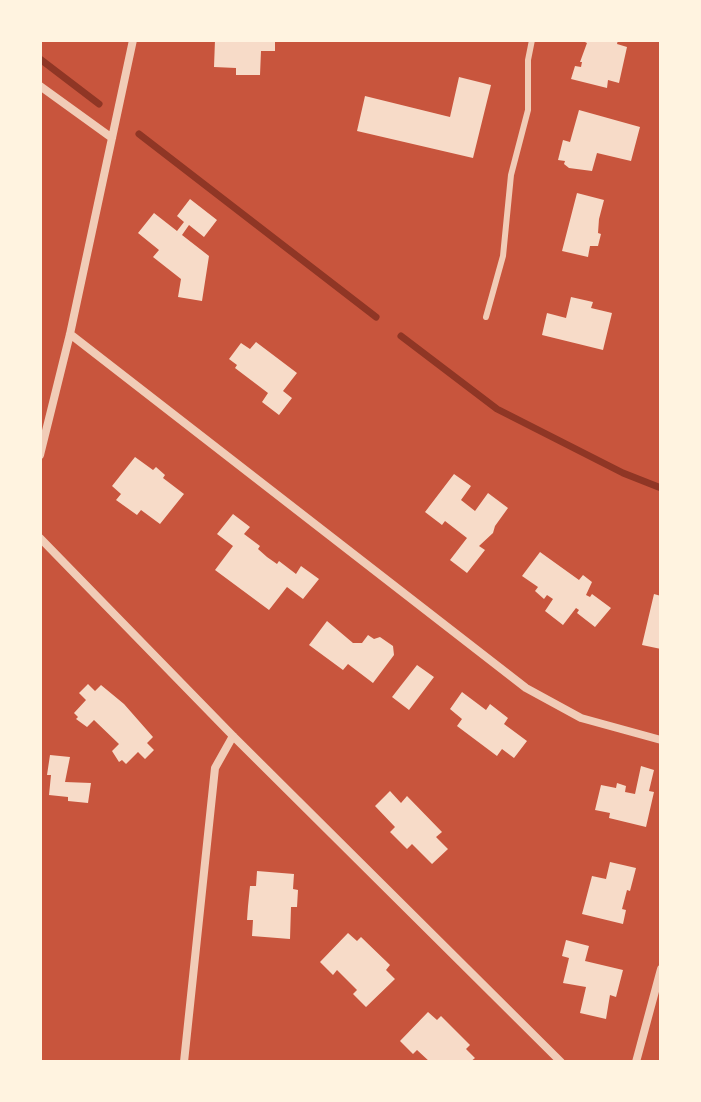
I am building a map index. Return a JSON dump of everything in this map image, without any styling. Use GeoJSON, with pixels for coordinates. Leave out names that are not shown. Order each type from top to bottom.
{"type":"FeatureCollection","features":[{"type":"Feature","properties":{"kind":"street"},"geometry":{"type":"LineString","coordinates":[[40,455],[70,334],[133,40]]}},
{"type":"Feature","properties":{"kind":"street"},"geometry":{"type":"LineString","coordinates":[[40,86],[112,138]]}},
{"type":"Feature","properties":{"kind":"street"},"geometry":{"type":"LineString","coordinates":[[70,334],[526,688],[581,718],[661,740]]}},
{"type":"Feature","properties":{"kind":"street"},"geometry":{"type":"LineString","coordinates":[[40,538],[233,736],[561,1062]]}},
{"type":"Feature","properties":{"kind":"street"},"geometry":{"type":"LineString","coordinates":[[184,1062],[215,768],[233,736]]}},
{"type":"Feature","properties":{"kind":"street"},"geometry":{"type":"LineString","coordinates":[[636,1062],[661,969]]}},
{"type":"Feature","properties":{"kind":"lane"},"geometry":{"type":"LineString","coordinates":[[486,317],[503,256],[511,175],[528,110],[528,60],[532,40]]}},
{"type":"Feature","properties":{"kind":"building"},"geometry":{"type":"Polygon","coordinates":[[[215,40],[275,40],[275,51],[261,51],[260,75],[236,75],[236,68],[214,67],[215,40]]]}},
{"type":"Feature","properties":{"kind":"building"},"geometry":{"type":"Polygon","coordinates":[[[581,40],[618,40],[617,44],[627,47],[619,83],[608,80],[607,88],[571,79],[575,66],[581,67],[587,43],[581,40]]]}},
{"type":"Feature","properties":{"kind":"building"},"geometry":{"type":"Polygon","coordinates":[[[459,77],[491,85],[473,158],[357,131],[365,96],[450,117],[459,77]]]}},
{"type":"Feature","properties":{"kind":"building"},"geometry":{"type":"Polygon","coordinates":[[[579,110],[640,127],[631,161],[597,153],[592,171],[569,168],[565,161],[558,160],[563,140],[570,142],[579,110]]]}},
{"type":"Feature","properties":{"kind":"building"},"geometry":{"type":"Polygon","coordinates":[[[577,193],[604,200],[599,219],[598,233],[601,234],[598,246],[590,246],[588,257],[562,251],[577,193]]]}},
{"type":"Feature","properties":{"kind":"building"},"geometry":{"type":"Polygon","coordinates":[[[190,199],[217,220],[204,237],[189,225],[182,235],[209,256],[202,301],[178,297],[181,279],[153,257],[159,250],[138,233],[154,213],[177,231],[184,222],[177,216],[190,199]]]}},
{"type":"Feature","properties":{"kind":"building"},"geometry":{"type":"Polygon","coordinates":[[[571,297],[593,302],[591,308],[612,313],[603,350],[542,335],[547,313],[566,318],[571,297]]]}},
{"type":"Feature","properties":{"kind":"building"},"geometry":{"type":"Polygon","coordinates":[[[256,342],[297,373],[283,391],[292,398],[279,415],[262,402],[268,393],[235,368],[237,365],[229,359],[241,343],[250,349],[256,342]]]}},
{"type":"Feature","properties":{"kind":"building"},"geometry":{"type":"Polygon","coordinates":[[[135,457],[153,470],[156,467],[165,475],[163,478],[184,494],[160,524],[141,510],[137,515],[116,500],[121,494],[112,486],[135,457]]]}},
{"type":"Feature","properties":{"kind":"building"},"geometry":{"type":"Polygon","coordinates":[[[454,474],[471,486],[461,500],[475,511],[488,493],[508,508],[493,533],[479,546],[485,550],[467,573],[450,560],[467,538],[445,521],[442,525],[425,512],[454,474]]]}},
{"type":"Feature","properties":{"kind":"building"},"geometry":{"type":"Polygon","coordinates":[[[233,514],[250,527],[244,534],[260,546],[258,549],[267,557],[277,564],[279,561],[296,574],[301,566],[319,579],[303,599],[287,587],[269,610],[215,570],[233,546],[217,534],[233,514]]]}},
{"type":"Feature","properties":{"kind":"building"},"geometry":{"type":"Polygon","coordinates":[[[540,552],[579,580],[583,575],[592,582],[586,595],[590,597],[592,594],[611,608],[595,627],[577,613],[579,610],[576,608],[563,625],[545,611],[553,599],[547,595],[544,599],[535,591],[538,587],[522,576],[540,552]]]}},
{"type":"Feature","properties":{"kind":"building"},"geometry":{"type":"Polygon","coordinates":[[[654,594],[661,596],[661,649],[642,645],[654,594]]]}},
{"type":"Feature","properties":{"kind":"building"},"geometry":{"type":"Polygon","coordinates":[[[327,621],[353,643],[362,643],[368,635],[374,639],[380,637],[393,646],[394,655],[373,683],[348,664],[343,670],[309,645],[327,621]]]}},
{"type":"Feature","properties":{"kind":"building"},"geometry":{"type":"Polygon","coordinates":[[[417,665],[434,677],[409,710],[392,697],[417,665]]]}},
{"type":"Feature","properties":{"kind":"building"},"geometry":{"type":"Polygon","coordinates":[[[88,684],[95,691],[101,685],[124,704],[153,737],[147,743],[154,750],[145,759],[138,752],[126,764],[122,760],[119,762],[112,751],[119,744],[94,720],[87,727],[76,719],[78,717],[74,713],[86,700],[79,693],[88,684]]]}},
{"type":"Feature","properties":{"kind":"building"},"geometry":{"type":"Polygon","coordinates":[[[462,692],[486,710],[490,704],[508,718],[504,724],[527,741],[514,758],[502,749],[497,756],[457,726],[462,719],[450,709],[462,692]]]}},
{"type":"Feature","properties":{"kind":"building"},"geometry":{"type":"Polygon","coordinates":[[[50,755],[70,757],[65,782],[91,783],[88,803],[49,795],[51,775],[47,775],[50,755]]]}},
{"type":"Feature","properties":{"kind":"building"},"geometry":{"type":"Polygon","coordinates":[[[641,766],[654,770],[649,791],[654,792],[646,827],[609,818],[610,813],[595,810],[601,785],[616,788],[617,783],[626,786],[625,792],[635,794],[641,766]]]}},
{"type":"Feature","properties":{"kind":"building"},"geometry":{"type":"Polygon","coordinates":[[[390,791],[401,803],[407,796],[442,832],[436,837],[448,849],[432,864],[412,844],[407,849],[390,832],[395,827],[375,806],[390,791]]]}},
{"type":"Feature","properties":{"kind":"building"},"geometry":{"type":"Polygon","coordinates":[[[610,862],[636,868],[622,909],[626,910],[623,924],[582,914],[592,876],[606,879],[610,862]]]}},
{"type":"Feature","properties":{"kind":"building"},"geometry":{"type":"Polygon","coordinates":[[[257,871],[294,874],[293,889],[298,890],[297,907],[291,907],[290,939],[252,936],[253,920],[247,920],[248,906],[250,886],[256,886],[257,871]]]}},
{"type":"Feature","properties":{"kind":"building"},"geometry":{"type":"Polygon","coordinates":[[[348,933],[357,941],[361,937],[390,965],[386,970],[395,979],[366,1007],[353,994],[357,990],[337,970],[333,975],[320,962],[348,933]]]}},
{"type":"Feature","properties":{"kind":"building"},"geometry":{"type":"Polygon","coordinates":[[[566,940],[589,946],[585,961],[623,970],[616,997],[610,995],[606,1019],[580,1013],[586,987],[563,983],[569,958],[562,956],[566,940]]]}},
{"type":"Feature","properties":{"kind":"building"},"geometry":{"type":"Polygon","coordinates":[[[428,1012],[437,1020],[441,1016],[470,1045],[466,1049],[475,1058],[470,1062],[430,1062],[417,1050],[413,1054],[400,1041],[428,1012]]]}},
{"type":"Feature","properties":{"kind":"waterway"},"geometry":{"type":"LineString","coordinates":[[40,59],[99,104]]}},
{"type":"Feature","properties":{"kind":"waterway"},"geometry":{"type":"LineString","coordinates":[[139,134],[376,317]]}},
{"type":"Feature","properties":{"kind":"waterway"},"geometry":{"type":"LineString","coordinates":[[401,336],[497,409],[623,473],[661,488]]}}]}
